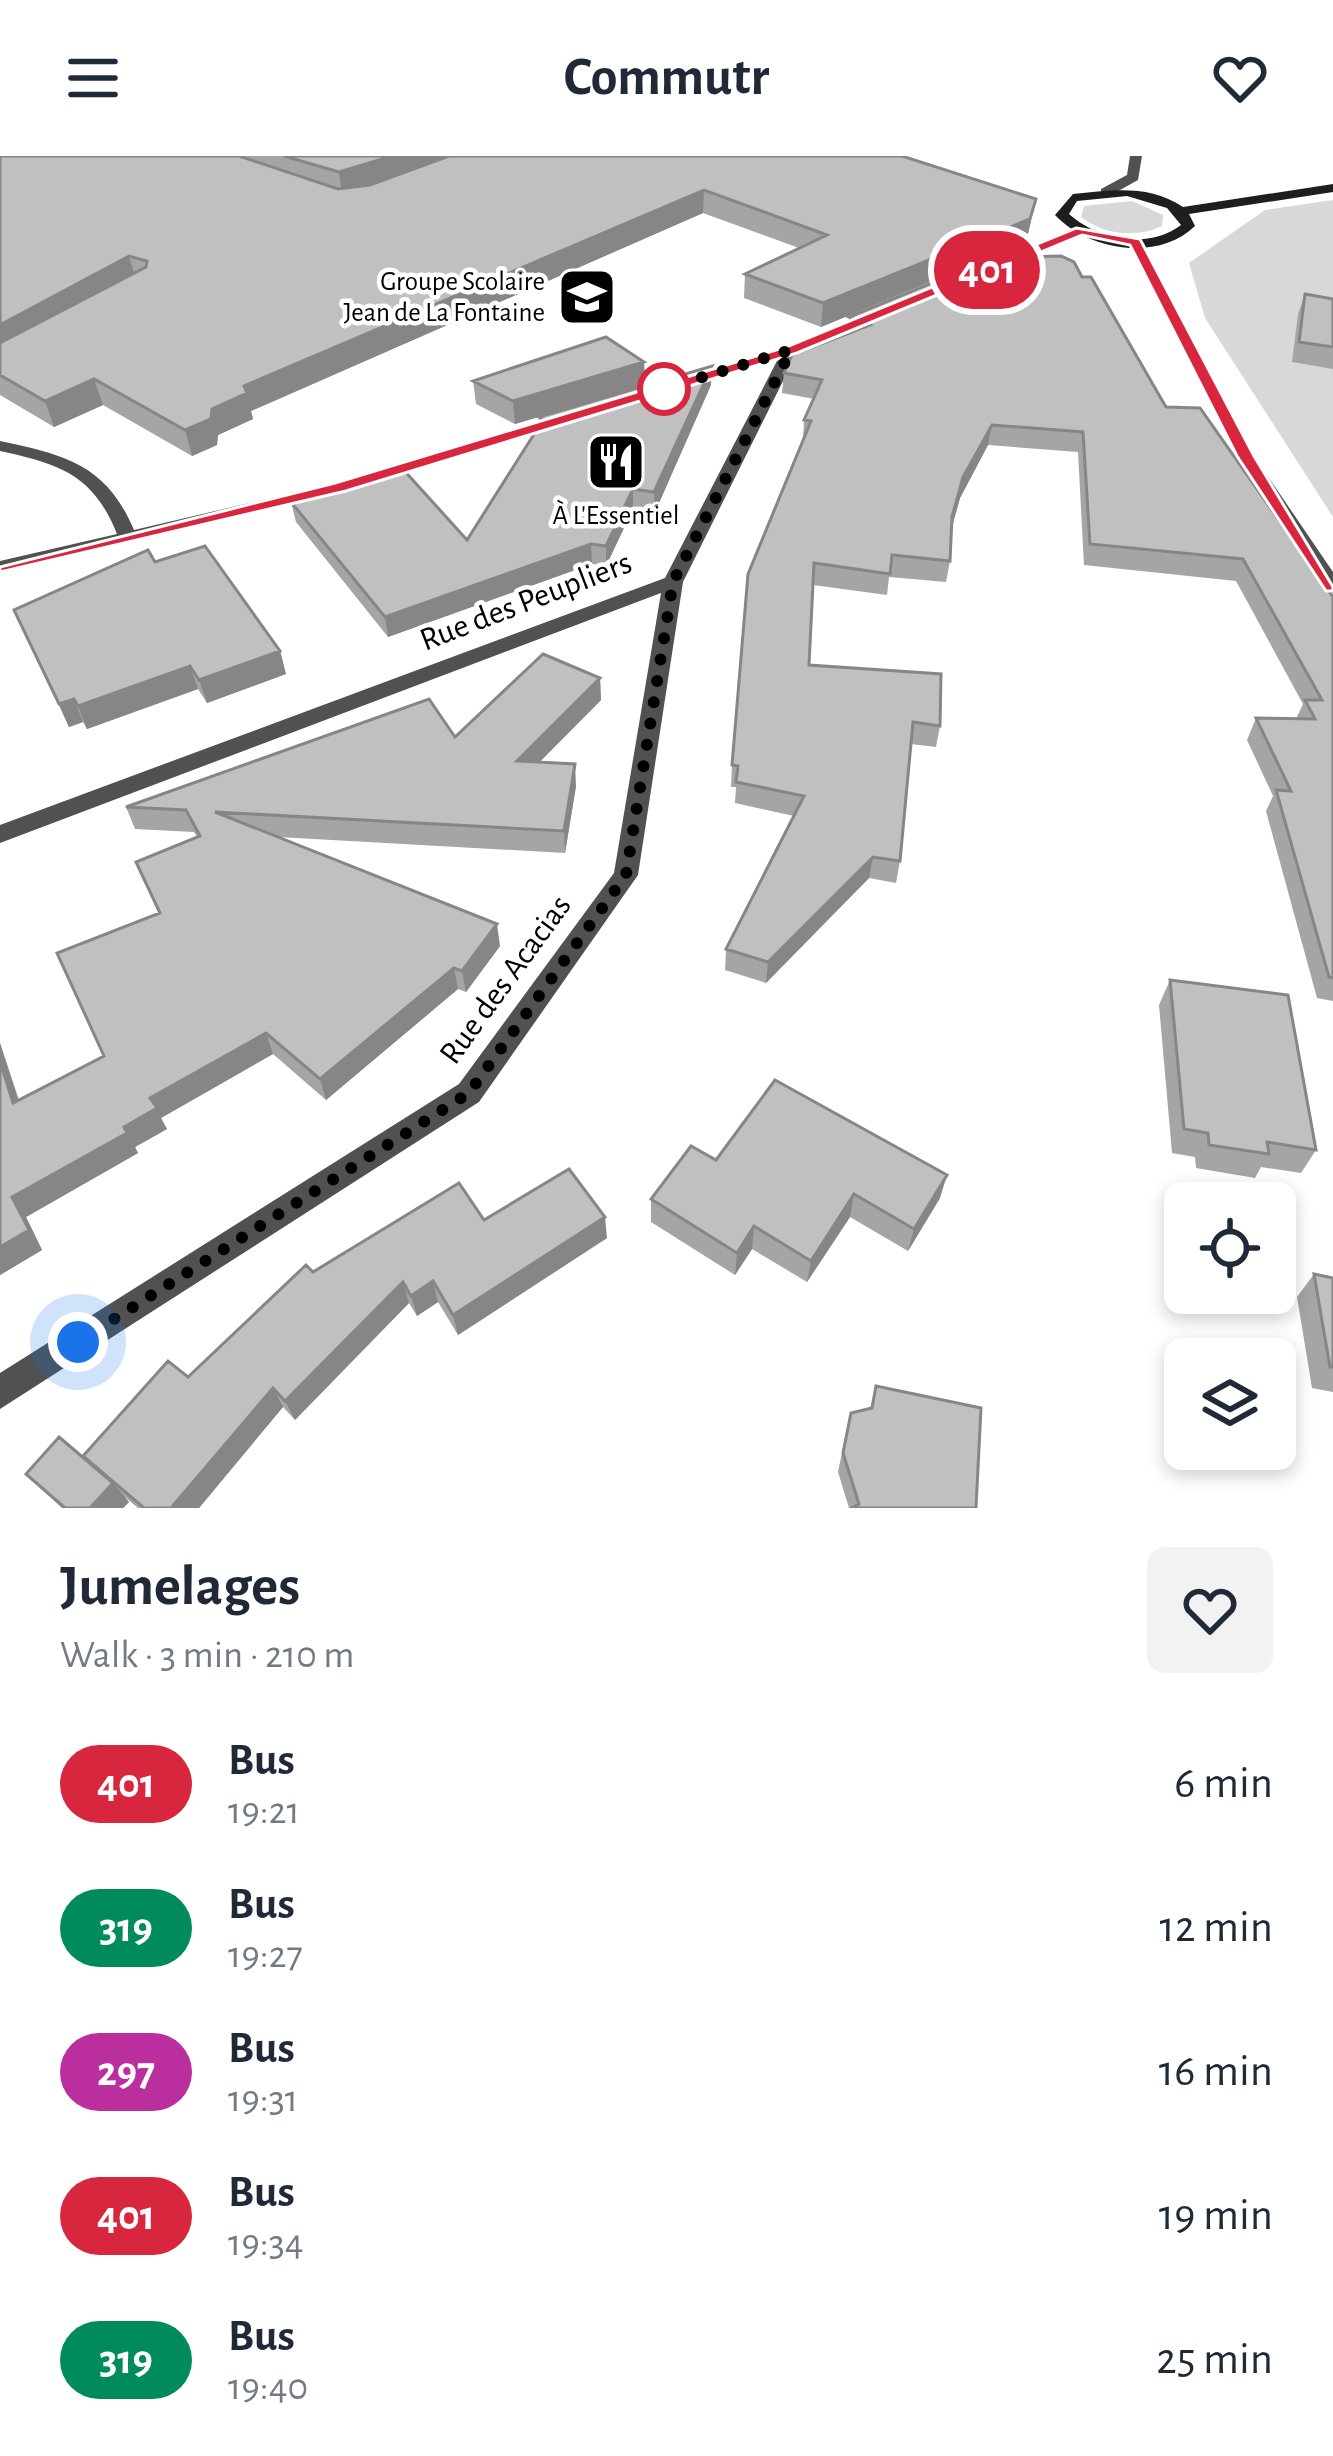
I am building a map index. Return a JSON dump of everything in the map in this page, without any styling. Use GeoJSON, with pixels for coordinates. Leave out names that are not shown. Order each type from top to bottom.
{"type":"FeatureCollection","features":[{"type":"Feature","properties":{"kind":"street"},"geometry":{"type":"LineString","coordinates":[[1106,192],[1132,177],[1136,156]]}},
{"type":"Feature","properties":{"kind":"street"},"geometry":{"type":"LineString","coordinates":[[1182,211],[1188,226],[1182,233],[1136,242],[1081,230],[1056,207],[1073,198],[1106,192],[1148,196],[1182,211],[1333,188]]}},
{"type":"Feature","properties":{"kind":"street"},"geometry":{"type":"LineString","coordinates":[[986,271],[1081,230]]}},
{"type":"Feature","properties":{"kind":"street"},"geometry":{"type":"LineString","coordinates":[[1136,242],[1246,456],[1333,586]]}},
{"type":"Feature","properties":{"kind":"street"},"geometry":{"type":"LineString","coordinates":[[667,388],[791,350],[900,306]]}},
{"type":"Feature","properties":{"kind":"street","name":"Rue des Peupliers"},"geometry":{"type":"LineString","coordinates":[[0,834],[673,582],[791,350]]}},
{"type":"Feature","properties":{"kind":"street"},"geometry":{"type":"LineString","coordinates":[[0,567],[340,487],[588,412]]}},
{"type":"Feature","properties":{"kind":"street"},"geometry":{"type":"LineString","coordinates":[[0,446],[58,459],[92,475],[117,507],[129,539]]}},
{"type":"Feature","properties":{"kind":"street","name":"Rue des Acacias"},"geometry":{"type":"LineString","coordinates":[[0,1392],[469,1093],[626,875],[673,582]]}},
{"type":"Feature","properties":{"kind":"shaded area"},"geometry":{"type":"Polygon","coordinates":[[[1333,200],[1333,517],[1205,318],[1189,263],[1265,210],[1333,200]]]}},
{"type":"Feature","properties":{"kind":"shaded area"},"geometry":{"type":"Polygon","coordinates":[[[1132,201],[1163,215],[1162,226],[1120,233],[1081,217],[1084,206],[1132,201]]]}},
{"type":"Feature","properties":{"kind":"building"},"geometry":{"type":"Polygon","coordinates":[[[0,156],[239,156],[338,189],[370,185],[449,156],[902,156],[1036,199],[1030,219],[823,303],[745,274],[827,235],[704,190],[244,386],[247,393],[212,409],[211,419],[185,430],[94,379],[45,401],[0,375],[0,343],[146,267],[147,261],[129,256],[0,325],[0,156]]]}},
{"type":"Feature","properties":{"kind":"building"},"geometry":{"type":"Polygon","coordinates":[[[284,156],[392,156],[339,172],[284,156]]]}},
{"type":"Feature","properties":{"kind":"building"},"geometry":{"type":"Polygon","coordinates":[[[1024,245],[1021,257],[1061,256],[1074,262],[1082,277],[1091,277],[1166,407],[1200,408],[1333,597],[1333,978],[1276,790],[1291,791],[1256,718],[1315,719],[1305,700],[1322,700],[1243,559],[1090,544],[1083,432],[992,425],[963,477],[952,517],[950,561],[892,555],[890,574],[814,563],[809,665],[941,674],[940,726],[913,722],[900,861],[873,857],[768,962],[726,949],[804,796],[736,782],[738,766],[732,765],[748,574],[811,421],[804,420],[822,380],[784,373],[792,355],[870,325],[849,317],[1024,245]]]}},
{"type":"Feature","properties":{"kind":"building"},"geometry":{"type":"Polygon","coordinates":[[[1305,294],[1333,299],[1333,347],[1299,342],[1305,294]]]}},
{"type":"Feature","properties":{"kind":"building"},"geometry":{"type":"Polygon","coordinates":[[[606,337],[644,362],[513,401],[473,381],[606,337]]]}},
{"type":"Feature","properties":{"kind":"building"},"geometry":{"type":"Polygon","coordinates":[[[712,366],[654,492],[633,489],[606,546],[591,544],[385,617],[291,502],[401,467],[467,540],[543,420],[539,417],[712,366]]]}},
{"type":"Feature","properties":{"kind":"building"},"geometry":{"type":"Polygon","coordinates":[[[205,546],[280,651],[199,680],[190,666],[78,706],[74,699],[59,704],[14,610],[148,550],[155,562],[205,546]]]}},
{"type":"Feature","properties":{"kind":"building"},"geometry":{"type":"Polygon","coordinates":[[[543,654],[600,678],[517,761],[575,764],[564,831],[215,812],[497,924],[462,971],[454,968],[320,1079],[266,1033],[150,1098],[157,1108],[124,1127],[127,1133],[12,1197],[29,1230],[0,1247],[0,1061],[13,1103],[104,1056],[57,953],[160,913],[136,862],[200,836],[186,810],[126,807],[429,699],[455,737],[543,654]]]}},
{"type":"Feature","properties":{"kind":"building"},"geometry":{"type":"Polygon","coordinates":[[[1170,980],[1288,995],[1316,1150],[1267,1142],[1269,1154],[1209,1145],[1208,1133],[1184,1129],[1170,980]]]}},
{"type":"Feature","properties":{"kind":"building"},"geometry":{"type":"Polygon","coordinates":[[[775,1080],[947,1175],[914,1229],[854,1194],[811,1261],[754,1226],[737,1253],[651,1199],[691,1146],[716,1160],[775,1080]]]}},
{"type":"Feature","properties":{"kind":"building"},"geometry":{"type":"Polygon","coordinates":[[[569,1169],[605,1217],[453,1315],[433,1281],[411,1296],[403,1282],[285,1401],[273,1388],[171,1508],[144,1508],[83,1456],[168,1361],[188,1377],[306,1265],[313,1272],[459,1183],[484,1220],[569,1169]]]}},
{"type":"Feature","properties":{"kind":"building"},"geometry":{"type":"Polygon","coordinates":[[[1314,1274],[1333,1278],[1333,1367],[1330,1367],[1314,1274]]]}},
{"type":"Feature","properties":{"kind":"building"},"geometry":{"type":"Polygon","coordinates":[[[876,1386],[981,1408],[976,1508],[852,1508],[859,1504],[843,1453],[851,1413],[872,1408],[876,1386]]]}},
{"type":"Feature","properties":{"kind":"building"},"geometry":{"type":"Polygon","coordinates":[[[59,1437],[113,1483],[90,1508],[65,1508],[26,1474],[59,1437]]]}},
{"type":"Feature","properties":{"kind":"bus line","name":"401"},"geometry":{"type":"LineString","coordinates":[[0,567],[340,487],[791,350],[1081,230],[1136,242],[1183,342],[1246,456],[1333,587]]}},
{"type":"Feature","properties":{"kind":"place","name":"Groupe Scolaire Jean de La Fontaine"},"geometry":{"type":"Point","coordinates":[587,297]}},
{"type":"Feature","properties":{"kind":"place","name":"À L'Essentiel"},"geometry":{"type":"Point","coordinates":[616,462]}},
{"type":"Feature","properties":{"kind":"route"},"geometry":{"type":"LineString","coordinates":[[78,1342],[469,1093],[626,875],[673,582],[791,350],[664,389]]}}]}
